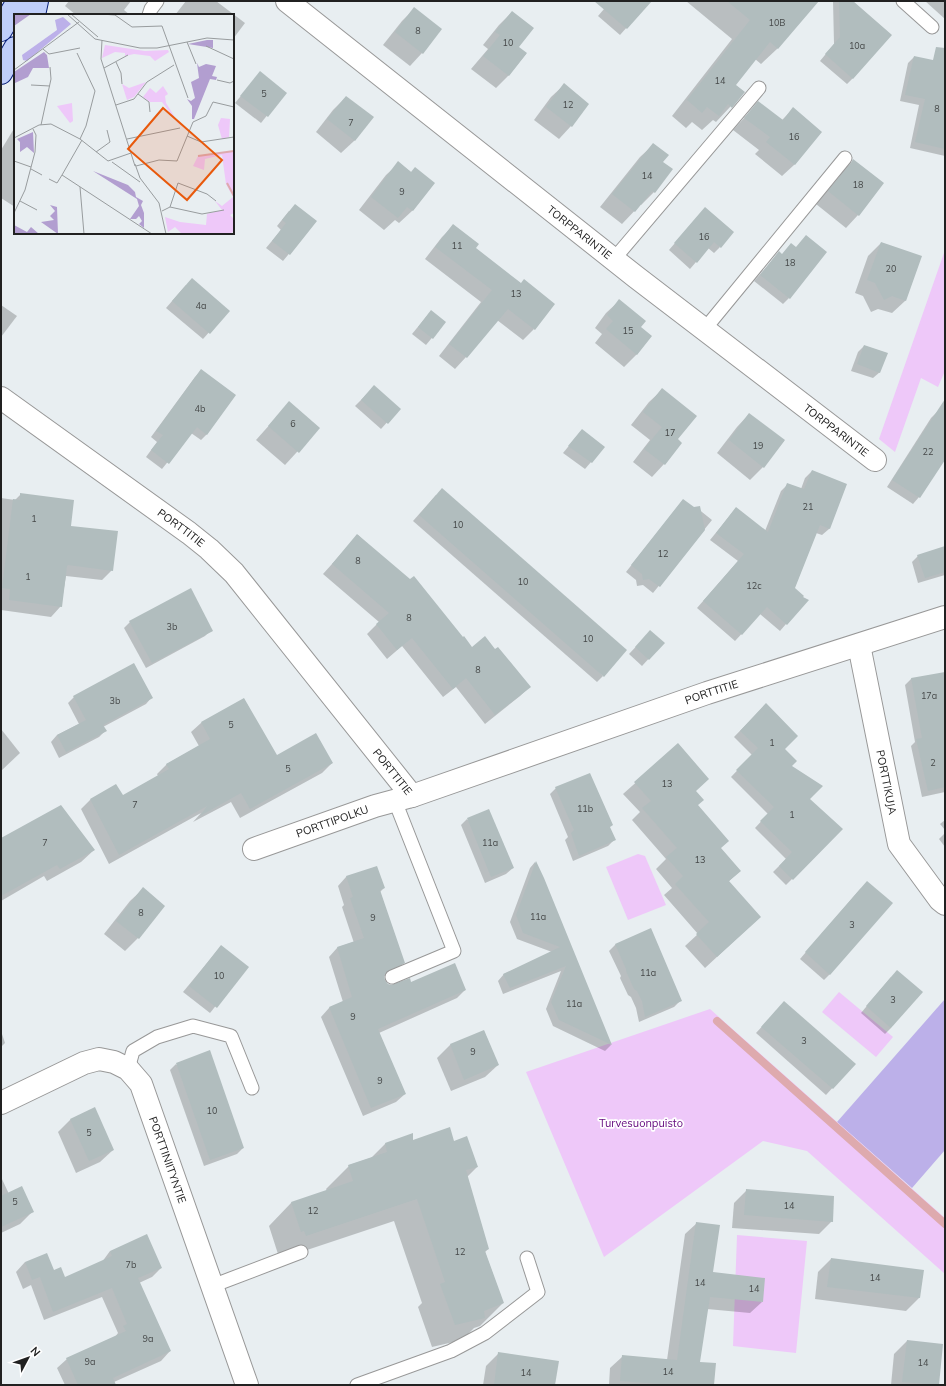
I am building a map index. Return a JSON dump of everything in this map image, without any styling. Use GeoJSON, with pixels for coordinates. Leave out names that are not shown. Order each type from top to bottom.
{"type":"FeatureCollection","features":[{"type":"Feature","properties":{"kind":"main road"},"geometry":{"type":"LineString","coordinates":[[1,30],[18,1]]}},
{"type":"Feature","properties":{"kind":"main road"},"geometry":{"type":"LineString","coordinates":[[34,14],[37,1]]}},
{"type":"Feature","properties":{"kind":"main road"},"geometry":{"type":"LineString","coordinates":[[1,73],[14,50]]}},
{"type":"Feature","properties":{"kind":"street","name":"TORPPARINTIE"},"geometry":{"type":"LineString","coordinates":[[287,1],[704,330],[875,460]]}},
{"type":"Feature","properties":{"kind":"street","name":"PORTTITIE"},"geometry":{"type":"LineString","coordinates":[[1,398],[189,533],[209,549],[234,573],[403,798],[707,693],[945,617]]}},
{"type":"Feature","properties":{"kind":"street","name":"PORTTIKUJA"},"geometry":{"type":"LineString","coordinates":[[858,645],[899,844],[940,900],[945,904]]}},
{"type":"Feature","properties":{"kind":"street","name":"PORTTIPOLKU"},"geometry":{"type":"LineString","coordinates":[[254,849],[375,806],[403,798]]}},
{"type":"Feature","properties":{"kind":"street","name":"PORTTINIITYNTIE"},"geometry":{"type":"LineString","coordinates":[[1,1103],[84,1063],[100,1059],[114,1062],[128,1069],[142,1084],[247,1385]]}},
{"type":"Feature","properties":{"kind":"lane"},"geometry":{"type":"LineString","coordinates":[[149,14],[150,9],[157,1]]}},
{"type":"Feature","properties":{"kind":"lane"},"geometry":{"type":"LineString","coordinates":[[903,1],[932,26]]}},
{"type":"Feature","properties":{"kind":"lane"},"geometry":{"type":"LineString","coordinates":[[614,259],[759,88]]}},
{"type":"Feature","properties":{"kind":"lane"},"geometry":{"type":"LineString","coordinates":[[704,330],[845,158]]}},
{"type":"Feature","properties":{"kind":"lane"},"geometry":{"type":"LineString","coordinates":[[392,977],[454,951],[403,798]]}},
{"type":"Feature","properties":{"kind":"lane"},"geometry":{"type":"LineString","coordinates":[[128,1069],[134,1051],[157,1037],[193,1026],[231,1036],[252,1088]]}},
{"type":"Feature","properties":{"kind":"lane"},"geometry":{"type":"LineString","coordinates":[[212,1286],[301,1252]]}},
{"type":"Feature","properties":{"kind":"lane"},"geometry":{"type":"LineString","coordinates":[[357,1385],[451,1351],[485,1333],[538,1292],[527,1258]]}},
{"type":"Feature","properties":{"kind":"shaded area"},"geometry":{"type":"Polygon","coordinates":[[[945,999],[945,1150],[912,1188],[837,1122],[945,999]]]}},
{"type":"Feature","properties":{"kind":"green space"},"geometry":{"type":"Polygon","coordinates":[[[945,250],[945,371],[938,387],[921,378],[895,452],[879,439],[945,250]]]}},
{"type":"Feature","properties":{"kind":"green space"},"geometry":{"type":"Polygon","coordinates":[[[638,854],[645,856],[666,905],[628,920],[606,867],[638,854]]]}},
{"type":"Feature","properties":{"kind":"green space"},"geometry":{"type":"Polygon","coordinates":[[[839,992],[893,1037],[876,1057],[822,1012],[839,992]]]}},
{"type":"Feature","properties":{"kind":"green space","name":"Turvesuonpuisto"},"geometry":{"type":"Polygon","coordinates":[[[710,1009],[945,1218],[945,1274],[807,1151],[763,1141],[604,1257],[526,1072],[710,1009]]]}},
{"type":"Feature","properties":{"kind":"green space"},"geometry":{"type":"Polygon","coordinates":[[[737,1235],[807,1241],[796,1353],[733,1346],[737,1235]]]}},
{"type":"Feature","properties":{"kind":"building"},"geometry":{"type":"Polygon","coordinates":[[[594,1],[652,1],[627,29],[594,1]]]}},
{"type":"Feature","properties":{"kind":"building"},"geometry":{"type":"Polygon","coordinates":[[[727,1],[819,1],[778,49],[770,42],[736,85],[745,92],[732,108],[728,104],[719,116],[707,107],[702,113],[687,100],[750,20],[727,1]]]}},
{"type":"Feature","properties":{"kind":"building"},"geometry":{"type":"Polygon","coordinates":[[[839,1],[853,1],[892,35],[853,79],[825,54],[840,37],[839,1]]]}},
{"type":"Feature","properties":{"kind":"building"},"geometry":{"type":"Polygon","coordinates":[[[414,7],[442,29],[423,54],[395,32],[414,7]]]}},
{"type":"Feature","properties":{"kind":"building"},"geometry":{"type":"Polygon","coordinates":[[[512,11],[534,28],[519,47],[527,53],[509,76],[483,56],[500,35],[495,32],[512,11]]]}},
{"type":"Feature","properties":{"kind":"building"},"geometry":{"type":"Polygon","coordinates":[[[936,47],[945,48],[945,149],[915,142],[925,99],[905,95],[914,56],[933,60],[936,47]]]}},
{"type":"Feature","properties":{"kind":"building"},"geometry":{"type":"Polygon","coordinates":[[[260,71],[287,93],[268,117],[240,96],[260,71]]]}},
{"type":"Feature","properties":{"kind":"building"},"geometry":{"type":"Polygon","coordinates":[[[564,83],[589,104],[572,127],[546,107],[564,83]]]}},
{"type":"Feature","properties":{"kind":"building"},"geometry":{"type":"Polygon","coordinates":[[[346,96],[374,117],[355,141],[327,119],[346,96]]]}},
{"type":"Feature","properties":{"kind":"building"},"geometry":{"type":"Polygon","coordinates":[[[758,101],[783,120],[793,107],[822,132],[795,165],[766,142],[770,137],[744,118],[758,101]]]}},
{"type":"Feature","properties":{"kind":"building"},"geometry":{"type":"Polygon","coordinates":[[[653,143],[669,155],[663,162],[673,169],[655,193],[652,191],[635,212],[612,194],[653,143]]]}},
{"type":"Feature","properties":{"kind":"building"},"geometry":{"type":"Polygon","coordinates":[[[853,159],[884,183],[859,216],[828,191],[853,159]]]}},
{"type":"Feature","properties":{"kind":"building"},"geometry":{"type":"Polygon","coordinates":[[[398,161],[411,172],[415,167],[435,183],[413,211],[407,207],[398,218],[371,197],[398,161]]]}},
{"type":"Feature","properties":{"kind":"building"},"geometry":{"type":"Polygon","coordinates":[[[295,204],[317,221],[290,255],[272,241],[286,223],[282,220],[295,204]]]}},
{"type":"Feature","properties":{"kind":"building"},"geometry":{"type":"Polygon","coordinates":[[[705,207],[734,232],[721,248],[714,242],[697,263],[674,243],[705,207]]]}},
{"type":"Feature","properties":{"kind":"building"},"geometry":{"type":"Polygon","coordinates":[[[453,224],[479,244],[476,248],[521,283],[524,279],[555,304],[535,330],[508,309],[467,358],[449,344],[492,290],[435,247],[453,224]]]}},
{"type":"Feature","properties":{"kind":"building"},"geometry":{"type":"Polygon","coordinates":[[[806,235],[827,252],[790,299],[760,275],[779,251],[782,254],[791,243],[796,247],[806,235]]]}},
{"type":"Feature","properties":{"kind":"building"},"geometry":{"type":"Polygon","coordinates":[[[881,242],[922,256],[906,301],[892,296],[884,300],[875,283],[867,280],[881,242]]]}},
{"type":"Feature","properties":{"kind":"building"},"geometry":{"type":"Polygon","coordinates":[[[192,278],[230,311],[210,334],[172,301],[192,278]]]}},
{"type":"Feature","properties":{"kind":"building"},"geometry":{"type":"Polygon","coordinates":[[[619,299],[646,321],[641,327],[652,336],[637,355],[606,329],[613,321],[607,315],[619,299]]]}},
{"type":"Feature","properties":{"kind":"building"},"geometry":{"type":"Polygon","coordinates":[[[431,310],[446,322],[433,339],[418,327],[431,310]]]}},
{"type":"Feature","properties":{"kind":"building"},"geometry":{"type":"Polygon","coordinates":[[[864,345],[888,353],[880,373],[857,364],[864,345]]]}},
{"type":"Feature","properties":{"kind":"building"},"geometry":{"type":"Polygon","coordinates":[[[201,369],[236,395],[207,435],[197,427],[169,464],[151,450],[163,435],[156,431],[201,369]]]}},
{"type":"Feature","properties":{"kind":"building"},"geometry":{"type":"Polygon","coordinates":[[[374,385],[401,409],[388,424],[361,400],[374,385]]]}},
{"type":"Feature","properties":{"kind":"building"},"geometry":{"type":"Polygon","coordinates":[[[662,388],[697,416],[678,439],[682,443],[665,465],[644,449],[662,427],[643,412],[662,388]]]}},
{"type":"Feature","properties":{"kind":"building"},"geometry":{"type":"Polygon","coordinates":[[[945,399],[945,460],[920,498],[892,480],[945,399]]]}},
{"type":"Feature","properties":{"kind":"building"},"geometry":{"type":"Polygon","coordinates":[[[289,401],[320,428],[299,453],[268,426],[289,401]]]}},
{"type":"Feature","properties":{"kind":"building"},"geometry":{"type":"Polygon","coordinates":[[[749,413],[785,440],[764,468],[729,440],[749,413]]]}},
{"type":"Feature","properties":{"kind":"building"},"geometry":{"type":"Polygon","coordinates":[[[582,429],[605,447],[592,463],[568,446],[582,429]]]}},
{"type":"Feature","properties":{"kind":"building"},"geometry":{"type":"Polygon","coordinates":[[[812,470],[847,484],[830,529],[820,525],[795,588],[804,596],[803,597],[809,600],[787,625],[767,607],[742,635],[703,601],[744,554],[716,533],[736,507],[768,532],[787,483],[804,489],[812,470]]]}},
{"type":"Feature","properties":{"kind":"building"},"geometry":{"type":"Polygon","coordinates":[[[442,488],[627,650],[604,677],[419,515],[442,488]]]}},
{"type":"Feature","properties":{"kind":"building"},"geometry":{"type":"Polygon","coordinates":[[[20,493],[74,500],[71,526],[118,531],[113,571],[67,566],[62,607],[9,600],[10,589],[2,588],[13,499],[20,500],[20,493]]]}},
{"type":"Feature","properties":{"kind":"building"},"geometry":{"type":"Polygon","coordinates":[[[683,499],[694,507],[700,506],[705,530],[660,587],[649,579],[643,580],[642,574],[631,565],[683,499]]]}},
{"type":"Feature","properties":{"kind":"building"},"geometry":{"type":"Polygon","coordinates":[[[357,534],[410,579],[414,576],[472,647],[485,636],[495,649],[498,647],[531,687],[495,715],[466,678],[453,689],[412,638],[397,650],[376,624],[389,613],[332,564],[357,534]]]}},
{"type":"Feature","properties":{"kind":"building"},"geometry":{"type":"Polygon","coordinates":[[[945,546],[945,572],[925,578],[917,555],[945,546]]]}},
{"type":"Feature","properties":{"kind":"building"},"geometry":{"type":"Polygon","coordinates":[[[191,588],[213,631],[152,663],[129,621],[191,588]]]}},
{"type":"Feature","properties":{"kind":"building"},"geometry":{"type":"Polygon","coordinates":[[[650,630],[665,643],[649,660],[635,647],[650,630]]]}},
{"type":"Feature","properties":{"kind":"building"},"geometry":{"type":"Polygon","coordinates":[[[134,663],[153,698],[103,725],[107,731],[66,752],[57,735],[86,720],[73,696],[134,663]]]}},
{"type":"Feature","properties":{"kind":"building"},"geometry":{"type":"Polygon","coordinates":[[[945,672],[945,787],[928,791],[916,739],[922,738],[911,678],[945,672]]]}},
{"type":"Feature","properties":{"kind":"building"},"geometry":{"type":"Polygon","coordinates":[[[244,698],[277,755],[316,733],[333,763],[250,809],[241,793],[200,816],[207,806],[119,855],[90,799],[116,784],[123,795],[169,769],[166,764],[210,739],[201,722],[244,698]]]}},
{"type":"Feature","properties":{"kind":"building"},"geometry":{"type":"Polygon","coordinates":[[[766,703],[798,736],[785,749],[797,761],[792,766],[823,786],[810,799],[843,829],[793,880],[779,866],[792,852],[760,821],[774,807],[736,770],[758,748],[740,731],[766,703]]]}},
{"type":"Feature","properties":{"kind":"building"},"geometry":{"type":"Polygon","coordinates":[[[678,743],[709,779],[696,791],[704,800],[698,805],[729,841],[721,848],[741,871],[729,881],[761,917],[717,957],[696,934],[709,922],[675,884],[683,876],[666,857],[677,848],[642,808],[651,801],[634,782],[678,743]]]}},
{"type":"Feature","properties":{"kind":"building"},"geometry":{"type":"Polygon","coordinates":[[[590,773],[613,825],[610,827],[616,840],[579,856],[571,833],[574,830],[555,787],[590,773]]]}},
{"type":"Feature","properties":{"kind":"building"},"geometry":{"type":"Polygon","coordinates":[[[61,805],[95,850],[60,869],[57,865],[1,896],[1,838],[61,805]]]}},
{"type":"Feature","properties":{"kind":"building"},"geometry":{"type":"Polygon","coordinates":[[[489,809],[514,868],[491,877],[467,818],[489,809]]]}},
{"type":"Feature","properties":{"kind":"building"},"geometry":{"type":"Polygon","coordinates":[[[536,861],[612,1045],[559,1020],[551,1002],[566,966],[510,988],[503,974],[560,947],[523,933],[516,915],[536,861]]]}},
{"type":"Feature","properties":{"kind":"building"},"geometry":{"type":"Polygon","coordinates":[[[377,866],[385,888],[380,890],[405,963],[386,972],[384,976],[385,980],[391,985],[410,978],[411,982],[455,963],[466,990],[378,1029],[406,1094],[371,1108],[329,1007],[352,997],[337,947],[364,938],[350,898],[353,897],[346,876],[377,866]]]}},
{"type":"Feature","properties":{"kind":"building"},"geometry":{"type":"Polygon","coordinates":[[[867,881],[893,903],[830,975],[805,952],[867,881]]]}},
{"type":"Feature","properties":{"kind":"building"},"geometry":{"type":"Polygon","coordinates":[[[143,887],[165,906],[139,939],[116,921],[143,887]]]}},
{"type":"Feature","properties":{"kind":"building"},"geometry":{"type":"Polygon","coordinates":[[[651,928],[682,1001],[645,1017],[642,1001],[637,991],[634,989],[615,944],[651,928]]]}},
{"type":"Feature","properties":{"kind":"building"},"geometry":{"type":"Polygon","coordinates":[[[221,945],[249,967],[217,1008],[189,986],[221,945]]]}},
{"type":"Feature","properties":{"kind":"building"},"geometry":{"type":"Polygon","coordinates":[[[897,970],[923,992],[891,1028],[866,1006],[897,970]]]}},
{"type":"Feature","properties":{"kind":"building"},"geometry":{"type":"Polygon","coordinates":[[[784,1001],[856,1064],[833,1089],[761,1027],[784,1001]]]}},
{"type":"Feature","properties":{"kind":"building"},"geometry":{"type":"Polygon","coordinates":[[[484,1030],[499,1065],[464,1080],[450,1044],[484,1030]]]}},
{"type":"Feature","properties":{"kind":"building"},"geometry":{"type":"Polygon","coordinates":[[[210,1050],[244,1148],[210,1160],[176,1063],[210,1050]]]}},
{"type":"Feature","properties":{"kind":"building"},"geometry":{"type":"Polygon","coordinates":[[[95,1107],[114,1150],[89,1161],[70,1119],[95,1107]]]}},
{"type":"Feature","properties":{"kind":"building"},"geometry":{"type":"Polygon","coordinates":[[[450,1127],[454,1141],[467,1136],[478,1167],[466,1170],[489,1249],[485,1251],[504,1303],[484,1311],[485,1318],[455,1325],[440,1284],[445,1282],[417,1199],[306,1236],[304,1231],[301,1232],[291,1202],[353,1181],[348,1165],[387,1152],[385,1143],[413,1133],[413,1140],[450,1127]]]}},
{"type":"Feature","properties":{"kind":"building"},"geometry":{"type":"Polygon","coordinates":[[[22,1186],[34,1212],[1,1227],[1,1196],[22,1186]]]}},
{"type":"Feature","properties":{"kind":"building"},"geometry":{"type":"Polygon","coordinates":[[[746,1189],[834,1196],[833,1222],[744,1215],[746,1189]]]}},
{"type":"Feature","properties":{"kind":"building"},"geometry":{"type":"Polygon","coordinates":[[[696,1222],[720,1225],[713,1272],[765,1278],[763,1302],[710,1297],[700,1362],[716,1363],[714,1385],[673,1385],[620,1381],[622,1355],[677,1360],[696,1222]]]}},
{"type":"Feature","properties":{"kind":"building"},"geometry":{"type":"Polygon","coordinates":[[[147,1234],[162,1268],[138,1278],[171,1351],[113,1378],[116,1385],[78,1385],[66,1358],[126,1331],[123,1326],[127,1324],[112,1288],[53,1312],[40,1277],[32,1280],[25,1262],[47,1253],[54,1270],[61,1267],[65,1277],[112,1256],[110,1251],[147,1234]]]}},
{"type":"Feature","properties":{"kind":"building"},"geometry":{"type":"Polygon","coordinates":[[[831,1258],[924,1270],[920,1298],[827,1287],[831,1258]]]}},
{"type":"Feature","properties":{"kind":"building"},"geometry":{"type":"Polygon","coordinates":[[[907,1340],[943,1344],[939,1385],[902,1382],[907,1340]]]}},
{"type":"Feature","properties":{"kind":"building"},"geometry":{"type":"Polygon","coordinates":[[[498,1352],[559,1361],[555,1385],[494,1385],[498,1352]]]}},
{"type":"Feature","properties":{"kind":"waterway"},"geometry":{"type":"LineString","coordinates":[[717,1021],[945,1224]]}}]}
